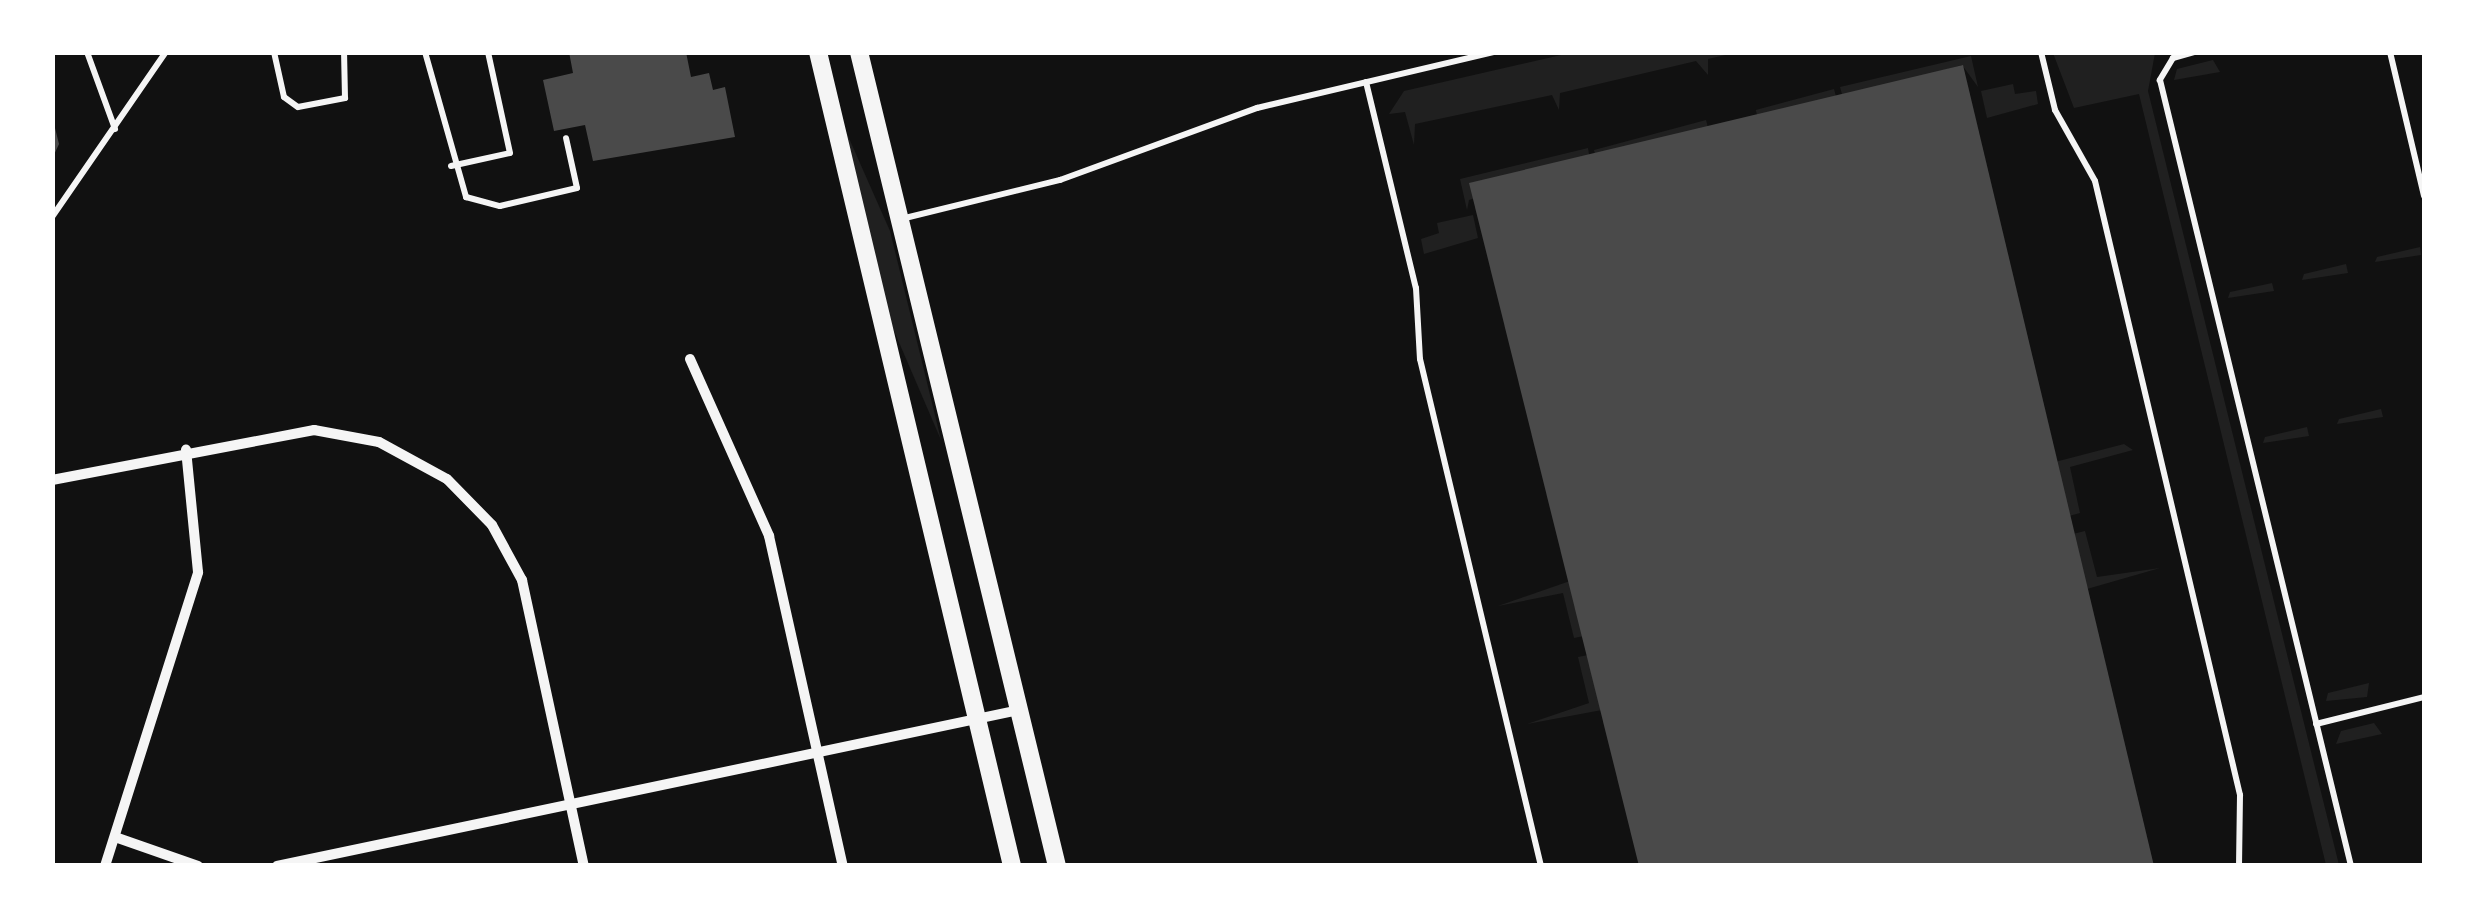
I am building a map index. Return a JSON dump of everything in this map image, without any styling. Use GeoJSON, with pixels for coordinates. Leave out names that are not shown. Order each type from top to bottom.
{"type":"FeatureCollection","features":[{"type":"Feature","properties":{"kind":"main road"},"geometry":{"type":"LineString","coordinates":[[818,52],[1012,866]]}},
{"type":"Feature","properties":{"kind":"main road"},"geometry":{"type":"LineString","coordinates":[[859,52],[1057,866]]}},
{"type":"Feature","properties":{"kind":"street"},"geometry":{"type":"LineString","coordinates":[[690,359],[753,485],[844,866]]}},
{"type":"Feature","properties":{"kind":"street"},"geometry":{"type":"LineString","coordinates":[[52,480],[186,450],[335,432],[400,451],[466,494],[522,580],[584,866]]}},
{"type":"Feature","properties":{"kind":"street"},"geometry":{"type":"LineString","coordinates":[[106,866],[198,572],[186,450]]}},
{"type":"Feature","properties":{"kind":"street"},"geometry":{"type":"LineString","coordinates":[[277,866],[326,862],[1019,710]]}},
{"type":"Feature","properties":{"kind":"street"},"geometry":{"type":"LineString","coordinates":[[114,837],[198,866]]}},
{"type":"Feature","properties":{"kind":"lane"},"geometry":{"type":"LineString","coordinates":[[88,52],[115,130]]}},
{"type":"Feature","properties":{"kind":"lane"},"geometry":{"type":"LineString","coordinates":[[52,217],[166,52]]}},
{"type":"Feature","properties":{"kind":"lane"},"geometry":{"type":"LineString","coordinates":[[274,52],[284,96],[298,107],[345,98],[344,52]]}},
{"type":"Feature","properties":{"kind":"lane"},"geometry":{"type":"LineString","coordinates":[[426,52],[458,189],[479,204],[577,188],[566,138]]}},
{"type":"Feature","properties":{"kind":"lane"},"geometry":{"type":"LineString","coordinates":[[451,166],[510,153],[488,52]]}},
{"type":"Feature","properties":{"kind":"lane"},"geometry":{"type":"LineString","coordinates":[[900,219],[1060,180],[1257,108],[1494,52]]}},
{"type":"Feature","properties":{"kind":"lane"},"geometry":{"type":"LineString","coordinates":[[2041,52],[2055,110],[2096,182],[2240,795],[2239,866]]}},
{"type":"Feature","properties":{"kind":"lane"},"geometry":{"type":"LineString","coordinates":[[2194,52],[2173,58],[2160,80],[2351,866]]}},
{"type":"Feature","properties":{"kind":"lane"},"geometry":{"type":"LineString","coordinates":[[2390,52],[2424,196]]}},
{"type":"Feature","properties":{"kind":"lane"},"geometry":{"type":"LineString","coordinates":[[1366,82],[1416,288],[1420,360],[1541,866]]}},
{"type":"Feature","properties":{"kind":"lane"},"geometry":{"type":"LineString","coordinates":[[2316,724],[2424,697]]}},
{"type":"Feature","properties":{"kind":"shaded area"},"geometry":{"type":"Polygon","coordinates":[[[1570,53],[1734,53],[1708,59],[1708,75],[1696,61],[1560,93],[1559,110],[1552,95],[1415,124],[1414,145],[1405,112],[1389,114],[1404,91],[1570,53]]]}},
{"type":"Feature","properties":{"kind":"shaded area"},"geometry":{"type":"Polygon","coordinates":[[[2053,53],[2155,53],[2148,91],[2339,865],[2326,865],[2139,94],[2074,108],[2053,53]]]}},
{"type":"Feature","properties":{"kind":"shaded area"},"geometry":{"type":"Polygon","coordinates":[[[1971,56],[1978,87],[1962,65],[1843,98],[1840,87],[1971,56]]]}},
{"type":"Feature","properties":{"kind":"shaded area"},"geometry":{"type":"Polygon","coordinates":[[[2213,60],[2220,72],[2174,80],[2177,69],[2213,60]]]}},
{"type":"Feature","properties":{"kind":"shaded area"},"geometry":{"type":"Polygon","coordinates":[[[2013,84],[2015,94],[2036,91],[2038,104],[1987,118],[1981,91],[2013,84]]]}},
{"type":"Feature","properties":{"kind":"shaded area"},"geometry":{"type":"Polygon","coordinates":[[[1834,89],[1837,100],[1759,121],[1756,110],[1834,89]]]}},
{"type":"Feature","properties":{"kind":"shaded area"},"geometry":{"type":"Polygon","coordinates":[[[1706,120],[1709,131],[1597,161],[1594,150],[1706,120]]]}},
{"type":"Feature","properties":{"kind":"shaded area"},"geometry":{"type":"Polygon","coordinates":[[[844,127],[890,231],[941,440],[892,326],[844,127]]]}},
{"type":"Feature","properties":{"kind":"shaded area"},"geometry":{"type":"Polygon","coordinates":[[[1588,148],[1590,160],[1469,200],[1467,210],[1460,179],[1588,148]]]}},
{"type":"Feature","properties":{"kind":"shaded area"},"geometry":{"type":"Polygon","coordinates":[[[1473,215],[1478,238],[1424,254],[1421,239],[1439,233],[1437,223],[1473,215]]]}},
{"type":"Feature","properties":{"kind":"shaded area"},"geometry":{"type":"Polygon","coordinates":[[[2420,247],[2421,255],[2375,262],[2377,257],[2420,247]]]}},
{"type":"Feature","properties":{"kind":"shaded area"},"geometry":{"type":"Polygon","coordinates":[[[2346,264],[2348,273],[2302,280],[2304,274],[2346,264]]]}},
{"type":"Feature","properties":{"kind":"shaded area"},"geometry":{"type":"Polygon","coordinates":[[[2272,283],[2274,291],[2228,298],[2230,292],[2272,283]]]}},
{"type":"Feature","properties":{"kind":"shaded area"},"geometry":{"type":"Polygon","coordinates":[[[2381,409],[2383,417],[2337,424],[2339,419],[2381,409]]]}},
{"type":"Feature","properties":{"kind":"shaded area"},"geometry":{"type":"Polygon","coordinates":[[[2307,427],[2309,436],[2263,443],[2265,437],[2307,427]]]}},
{"type":"Feature","properties":{"kind":"shaded area"},"geometry":{"type":"Polygon","coordinates":[[[2124,444],[2133,450],[2070,467],[2080,513],[2069,516],[2055,462],[2124,444]]]}},
{"type":"Feature","properties":{"kind":"shaded area"},"geometry":{"type":"Polygon","coordinates":[[[2085,531],[2097,577],[2160,568],[2087,589],[2073,534],[2085,531]]]}},
{"type":"Feature","properties":{"kind":"shaded area"},"geometry":{"type":"Polygon","coordinates":[[[1570,581],[1584,636],[1574,638],[1563,593],[1498,606],[1570,581]]]}},
{"type":"Feature","properties":{"kind":"shaded area"},"geometry":{"type":"Polygon","coordinates":[[[1588,655],[1602,710],[1527,724],[1589,703],[1578,657],[1588,655]]]}},
{"type":"Feature","properties":{"kind":"shaded area"},"geometry":{"type":"Polygon","coordinates":[[[2369,683],[2367,697],[2326,701],[2328,693],[2369,683]]]}},
{"type":"Feature","properties":{"kind":"shaded area"},"geometry":{"type":"Polygon","coordinates":[[[2374,723],[2382,734],[2336,744],[2341,731],[2374,723]]]}},
{"type":"Feature","properties":{"kind":"building"},"geometry":{"type":"Polygon","coordinates":[[[569,52],[686,52],[691,77],[709,73],[713,90],[725,87],[735,137],[593,161],[585,125],[554,131],[543,80],[573,73],[569,52]]]}},
{"type":"Feature","properties":{"kind":"building"},"geometry":{"type":"Polygon","coordinates":[[[1963,65],[2154,866],[1639,866],[1469,183],[1963,65]]]}},
{"type":"Feature","properties":{"kind":"building"},"geometry":{"type":"Polygon","coordinates":[[[52,116],[59,144],[52,159],[52,116]]]}}]}
